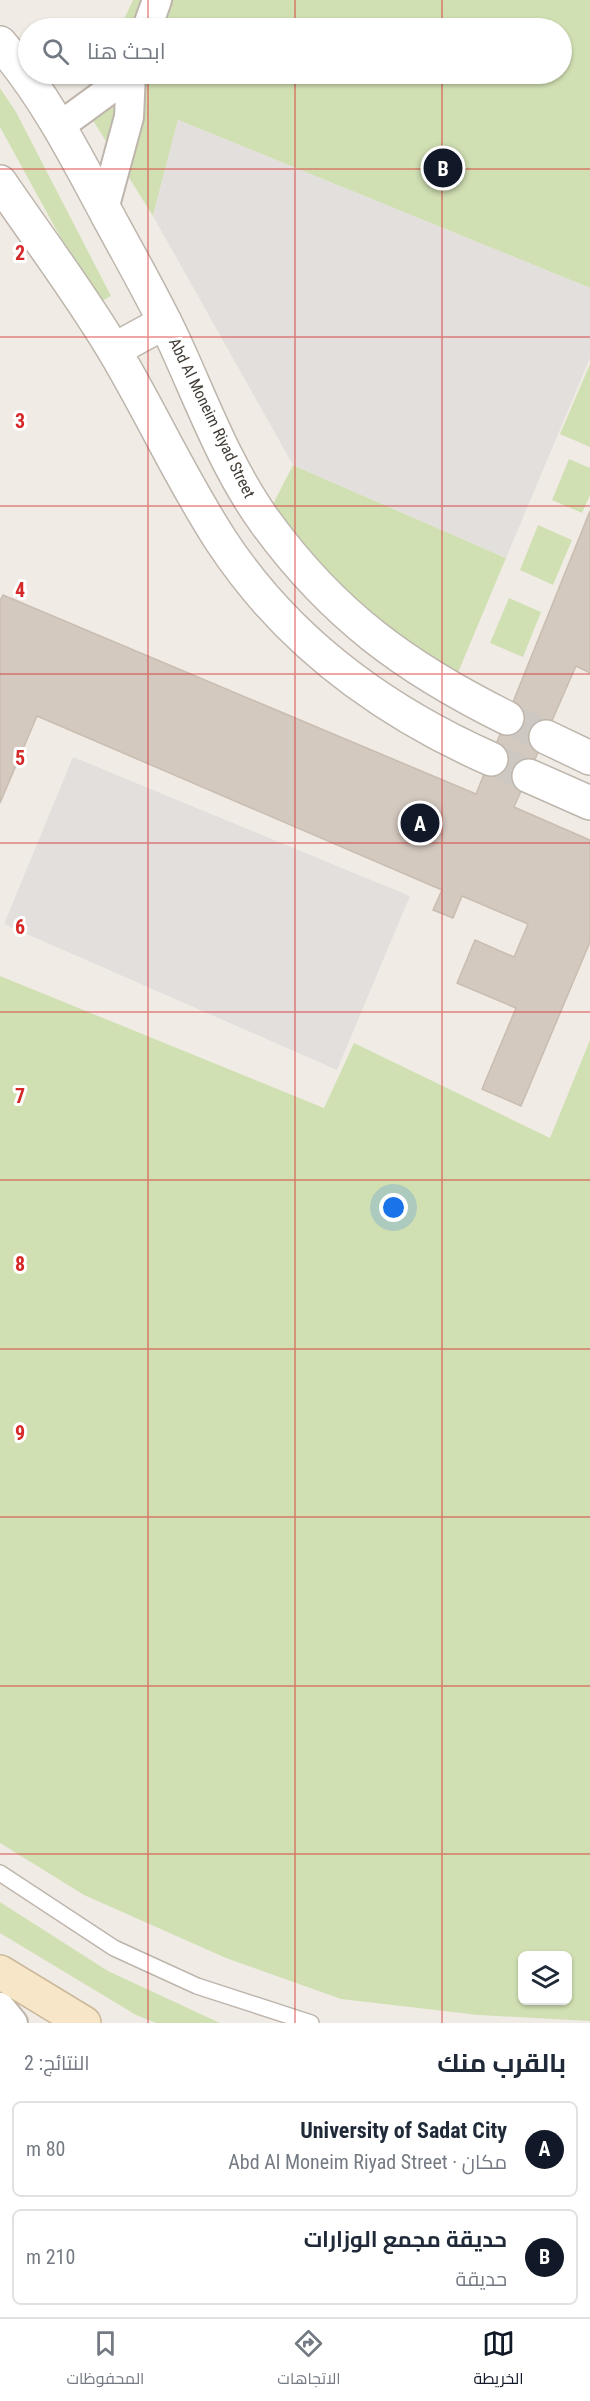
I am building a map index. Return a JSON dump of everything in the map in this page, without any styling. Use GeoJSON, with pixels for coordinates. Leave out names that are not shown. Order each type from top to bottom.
{"type":"FeatureCollection","features":[{"type":"Feature","properties":{"kind":"main road"},"geometry":{"type":"LineString","coordinates":[[0,1972],[84,2023]]}},
{"type":"Feature","properties":{"kind":"street"},"geometry":{"type":"LineString","coordinates":[[151,18],[157,0]]}},
{"type":"Feature","properties":{"kind":"street","name":"Abd Al Moneim Riyad Street"},"geometry":{"type":"LineString","coordinates":[[0,43],[18,68]]}},
{"type":"Feature","properties":{"kind":"street","name":"Abd Al Moneim Riyad Street"},"geometry":{"type":"LineString","coordinates":[[30,84],[60,126],[105,209],[165,322],[239,480],[265,522],[328,598],[364,631],[403,661],[445,687],[507,718]]}},
{"type":"Feature","properties":{"kind":"street"},"geometry":{"type":"LineString","coordinates":[[60,126],[117,84]]}},
{"type":"Feature","properties":{"kind":"street"},"geometry":{"type":"LineString","coordinates":[[105,209],[129,117],[131,84]]}},
{"type":"Feature","properties":{"kind":"street"},"geometry":{"type":"LineString","coordinates":[[0,182],[114,350],[217,534],[248,578],[313,648],[386,705],[430,731],[491,759]]}},
{"type":"Feature","properties":{"kind":"street"},"geometry":{"type":"LineString","coordinates":[[114,350],[165,322]]}},
{"type":"Feature","properties":{"kind":"street"},"geometry":{"type":"LineString","coordinates":[[546,737],[590,758]]}},
{"type":"Feature","properties":{"kind":"street"},"geometry":{"type":"LineString","coordinates":[[529,776],[590,803]]}},
{"type":"Feature","properties":{"kind":"street"},"geometry":{"type":"LineString","coordinates":[[0,2007],[13,2023]]}},
{"type":"Feature","properties":{"kind":"lane"},"geometry":{"type":"LineString","coordinates":[[0,1873],[114,1948],[197,1986],[311,2023]]}},
{"type":"Feature","properties":{"kind":"green space"},"geometry":{"type":"Polygon","coordinates":[[[133,0],[590,0],[590,288],[178,120],[153,216],[82,103],[93,84],[572,84],[572,18],[125,18],[133,0]]]}},
{"type":"Feature","properties":{"kind":"green space"},"geometry":{"type":"Polygon","coordinates":[[[0,88],[16,112],[111,296],[97,304],[0,127],[0,88]]]}},
{"type":"Feature","properties":{"kind":"green space"},"geometry":{"type":"Polygon","coordinates":[[[590,364],[590,447],[560,434],[590,364]]]}},
{"type":"Feature","properties":{"kind":"green space"},"geometry":{"type":"Polygon","coordinates":[[[569,459],[590,468],[590,495],[582,513],[552,500],[569,459]]]}},
{"type":"Feature","properties":{"kind":"green space"},"geometry":{"type":"Polygon","coordinates":[[[293,465],[506,558],[457,675],[374,626],[271,508],[293,465]]]}},
{"type":"Feature","properties":{"kind":"green space"},"geometry":{"type":"Polygon","coordinates":[[[538,525],[572,540],[553,585],[520,570],[538,525]]]}},
{"type":"Feature","properties":{"kind":"green space"},"geometry":{"type":"Polygon","coordinates":[[[509,598],[541,612],[523,657],[490,643],[509,598]]]}},
{"type":"Feature","properties":{"kind":"green space"},"geometry":{"type":"Polygon","coordinates":[[[0,976],[324,1108],[354,1043],[550,1138],[590,1040],[590,2021],[478,2015],[341,1999],[226,1958],[84,1895],[0,1843],[0,976]]]}},
{"type":"Feature","properties":{"kind":"green space"},"geometry":{"type":"Polygon","coordinates":[[[0,1902],[108,1971],[220,2023],[156,2023],[136,2015],[0,1933],[0,1902]]]}},
{"type":"Feature","properties":{"kind":"shaded area"},"geometry":{"type":"Polygon","coordinates":[[[178,120],[590,288],[590,358],[506,558],[293,465],[153,216],[178,120]]]}},
{"type":"Feature","properties":{"kind":"shaded area"},"geometry":{"type":"Polygon","coordinates":[[[73,757],[410,896],[337,1070],[4,924],[73,757]]]}},
{"type":"Feature","properties":{"kind":"building"},"geometry":{"type":"Polygon","coordinates":[[[590,511],[590,673],[576,666],[514,807],[590,840],[590,942],[521,1106],[482,1089],[516,1008],[457,983],[475,940],[514,957],[528,924],[462,896],[453,918],[433,910],[442,890],[37,716],[0,803],[0,601],[3,595],[476,794],[590,511]]]}},
{"type":"Feature","properties":{"kind":"tunnel"},"geometry":{"type":"LineString","coordinates":[[507,718],[546,737]]}},
{"type":"Feature","properties":{"kind":"tunnel"},"geometry":{"type":"LineString","coordinates":[[491,759],[529,776]]}},
{"type":"Feature","properties":{"kind":"place","name":"حديقة مجمع الوزارات"},"geometry":{"type":"Point","coordinates":[443,168]}},
{"type":"Feature","properties":{"kind":"place","name":"University of Sadat City"},"geometry":{"type":"Point","coordinates":[420,823]}}]}
